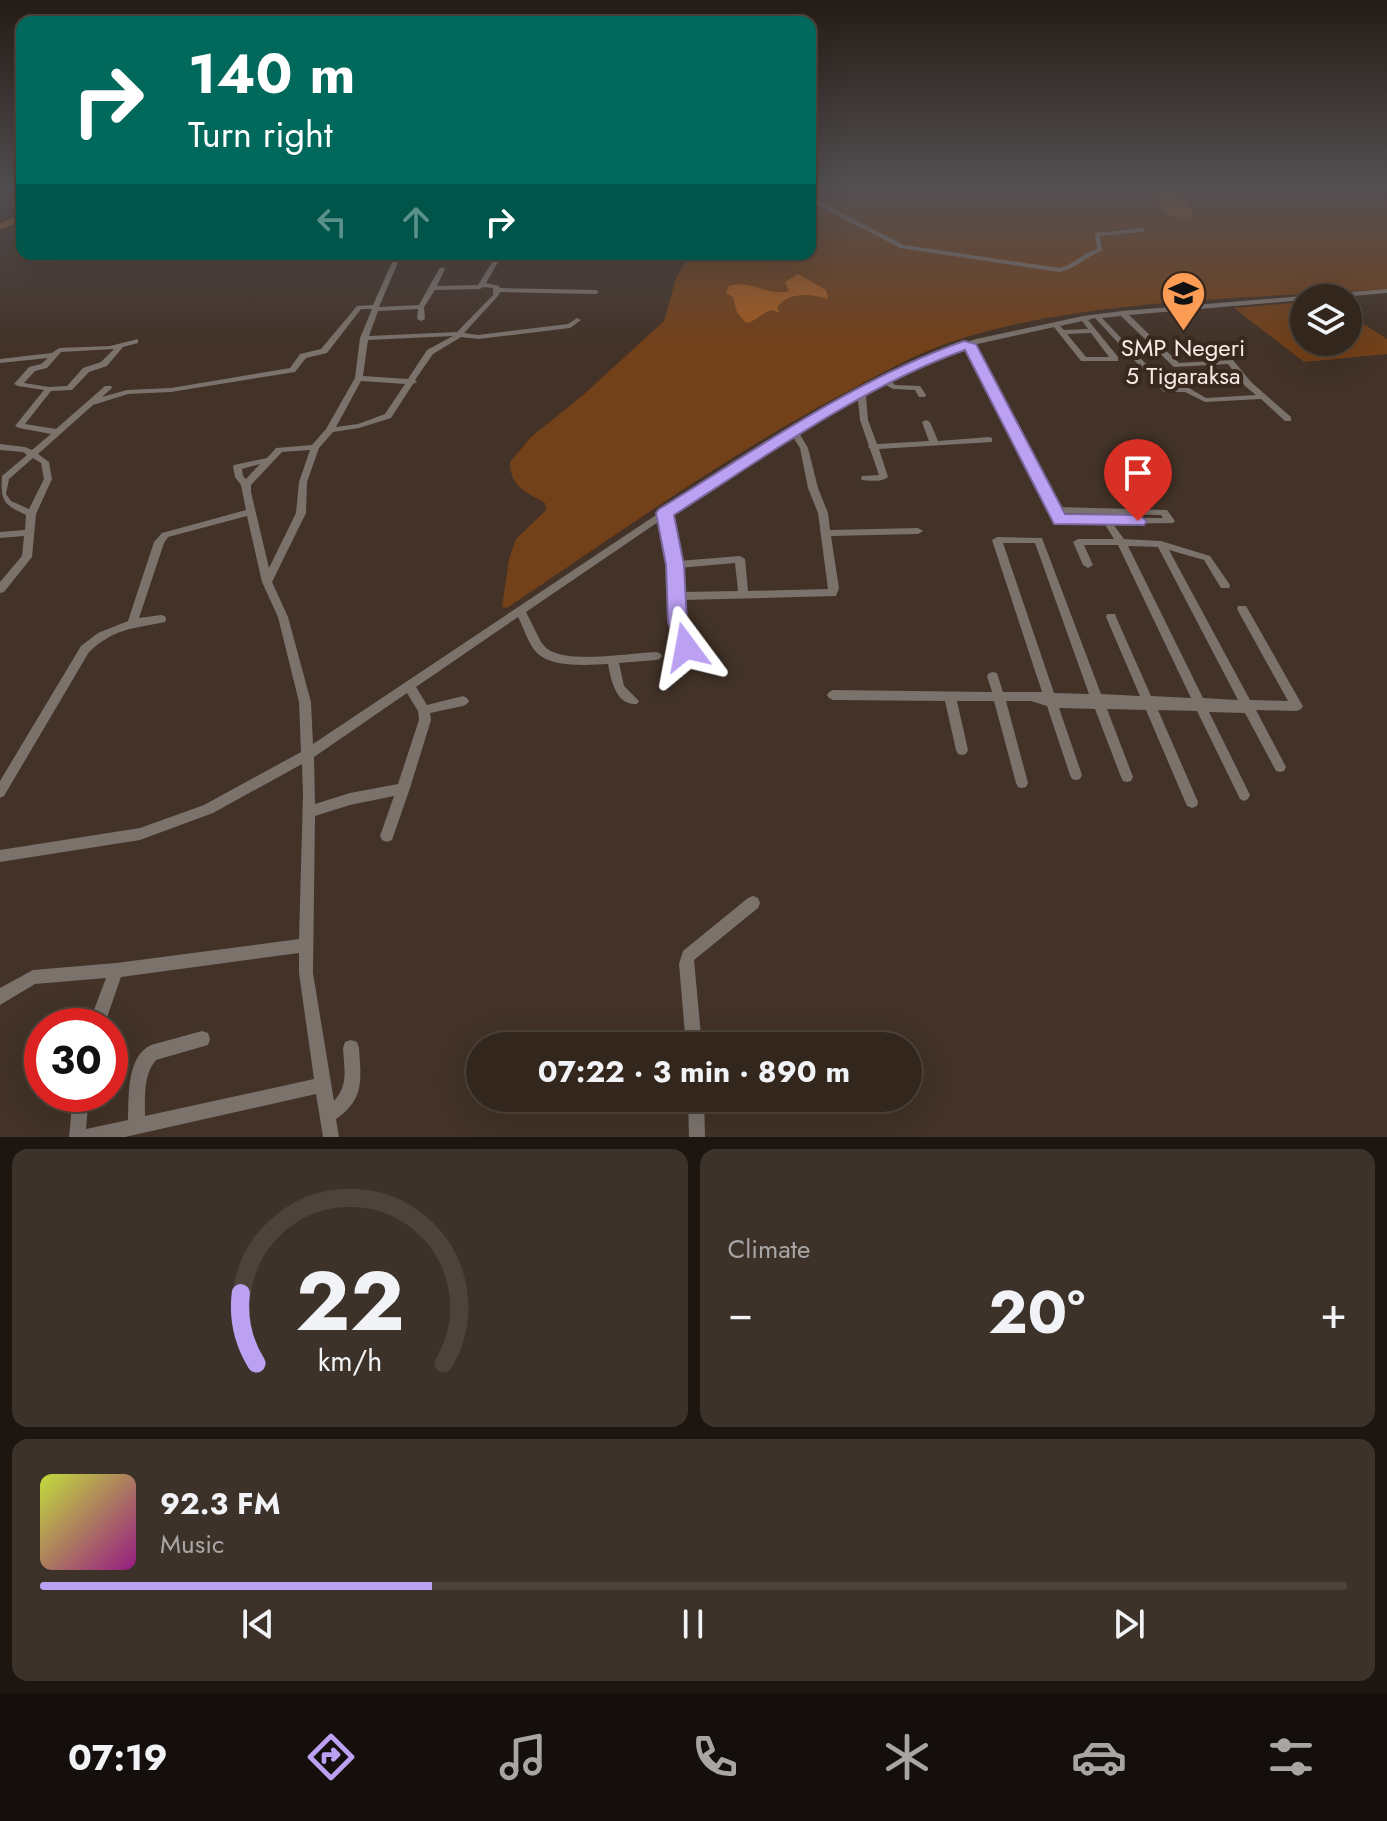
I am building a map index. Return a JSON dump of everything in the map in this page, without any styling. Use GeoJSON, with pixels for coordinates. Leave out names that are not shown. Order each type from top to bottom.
{"type":"FeatureCollection","features":[{"type":"Feature","properties":{"kind":"street"},"geometry":{"type":"LineString","coordinates":[[891,241],[902,247],[1059,270],[1067,270],[1083,254],[1100,250],[1098,241]]}},
{"type":"Feature","properties":{"kind":"street"},"geometry":{"type":"LineString","coordinates":[[267,582],[301,513],[303,482],[315,447],[330,430],[359,378],[366,332],[382,287],[396,260]]}},
{"type":"Feature","properties":{"kind":"street"},"geometry":{"type":"LineString","coordinates":[[483,285],[497,260]]}},
{"type":"Feature","properties":{"kind":"street"},"geometry":{"type":"LineString","coordinates":[[421,319],[421,307],[442,269]]}},
{"type":"Feature","properties":{"kind":"street"},"geometry":{"type":"LineString","coordinates":[[433,288],[474,289],[494,285],[498,290]]}},
{"type":"Feature","properties":{"kind":"street"},"geometry":{"type":"LineString","coordinates":[[498,290],[596,292]]}},
{"type":"Feature","properties":{"kind":"street"},"geometry":{"type":"LineString","coordinates":[[330,430],[359,426],[388,416],[430,352],[460,335],[498,290]]}},
{"type":"Feature","properties":{"kind":"street"},"geometry":{"type":"LineString","coordinates":[[0,856],[157,830],[208,809],[305,756],[665,513],[794,432],[933,356],[969,344],[1058,328],[1097,316],[1385,292]]}},
{"type":"Feature","properties":{"kind":"street"},"geometry":{"type":"LineString","coordinates":[[89,404],[127,392],[171,390],[292,370],[303,356],[324,351],[359,307],[421,307]]}},
{"type":"Feature","properties":{"kind":"street"},"geometry":{"type":"LineString","coordinates":[[1122,313],[1173,363],[1230,362],[1261,397],[1288,419]]}},
{"type":"Feature","properties":{"kind":"street"},"geometry":{"type":"LineString","coordinates":[[1097,316],[1167,390],[1186,390],[1205,400],[1261,397]]}},
{"type":"Feature","properties":{"kind":"street"},"geometry":{"type":"LineString","coordinates":[[1058,328],[1084,359],[1115,359],[1083,318]]}},
{"type":"Feature","properties":{"kind":"street"},"geometry":{"type":"LineString","coordinates":[[343,329],[500,335],[570,326],[577,320]]}},
{"type":"Feature","properties":{"kind":"street"},"geometry":{"type":"LineString","coordinates":[[1058,328],[1094,331]]}},
{"type":"Feature","properties":{"kind":"street"},"geometry":{"type":"LineString","coordinates":[[0,361],[52,355],[62,350],[120,347],[135,341]]}},
{"type":"Feature","properties":{"kind":"street"},"geometry":{"type":"LineString","coordinates":[[969,344],[1060,520],[1170,521],[1164,512],[1055,510]]}},
{"type":"Feature","properties":{"kind":"street"},"geometry":{"type":"LineString","coordinates":[[52,355],[44,366],[32,369],[18,384],[49,389],[71,387],[86,370],[104,364],[120,347]]}},
{"type":"Feature","properties":{"kind":"street"},"geometry":{"type":"LineString","coordinates":[[359,378],[413,382]]}},
{"type":"Feature","properties":{"kind":"street"},"geometry":{"type":"LineString","coordinates":[[885,380],[893,387],[917,388],[922,395]]}},
{"type":"Feature","properties":{"kind":"street"},"geometry":{"type":"LineString","coordinates":[[31,514],[8,503],[1,494],[5,478],[108,388]]}},
{"type":"Feature","properties":{"kind":"street"},"geometry":{"type":"LineString","coordinates":[[49,389],[19,426],[57,432]]}},
{"type":"Feature","properties":{"kind":"street"},"geometry":{"type":"LineString","coordinates":[[862,394],[864,420],[884,477],[865,478]]}},
{"type":"Feature","properties":{"kind":"street"},"geometry":{"type":"LineString","coordinates":[[926,422],[934,442]]}},
{"type":"Feature","properties":{"kind":"street"},"geometry":{"type":"LineString","coordinates":[[678,596],[832,593],[834,588],[826,533],[804,448],[794,432]]}},
{"type":"Feature","properties":{"kind":"street"},"geometry":{"type":"LineString","coordinates":[[872,447],[989,440]]}},
{"type":"Feature","properties":{"kind":"street"},"geometry":{"type":"LineString","coordinates":[[0,447],[31,453],[45,462],[49,470],[48,479],[31,514],[27,557],[0,589]]}},
{"type":"Feature","properties":{"kind":"street"},"geometry":{"type":"LineString","coordinates":[[246,484],[284,449],[315,447]]}},
{"type":"Feature","properties":{"kind":"street"},"geometry":{"type":"LineString","coordinates":[[272,459],[237,467],[239,477],[246,484],[267,582],[283,617],[305,702],[309,812],[306,973],[331,1137]]}},
{"type":"Feature","properties":{"kind":"street"},"geometry":{"type":"LineString","coordinates":[[133,621],[159,542],[165,535],[250,512]]}},
{"type":"Feature","properties":{"kind":"street"},"geometry":{"type":"LineString","coordinates":[[665,513],[675,565],[678,622],[686,647]]}},
{"type":"Feature","properties":{"kind":"street"},"geometry":{"type":"LineString","coordinates":[[1106,520],[1121,542],[1244,795]]}},
{"type":"Feature","properties":{"kind":"street"},"geometry":{"type":"LineString","coordinates":[[826,533],[918,531]]}},
{"type":"Feature","properties":{"kind":"street"},"geometry":{"type":"LineString","coordinates":[[0,547],[4,535],[28,533]]}},
{"type":"Feature","properties":{"kind":"street"},"geometry":{"type":"LineString","coordinates":[[1076,775],[997,540],[1039,540],[1127,777]]}},
{"type":"Feature","properties":{"kind":"street"},"geometry":{"type":"LineString","coordinates":[[1088,565],[1078,542],[1161,544],[1207,558],[1225,585]]}},
{"type":"Feature","properties":{"kind":"street"},"geometry":{"type":"LineString","coordinates":[[1161,544],[1251,705],[1280,767]]}},
{"type":"Feature","properties":{"kind":"street"},"geometry":{"type":"LineString","coordinates":[[675,565],[740,559],[745,585],[743,594]]}},
{"type":"Feature","properties":{"kind":"street"},"geometry":{"type":"LineString","coordinates":[[833,695],[1297,706],[1242,609]]}},
{"type":"Feature","properties":{"kind":"street"},"geometry":{"type":"LineString","coordinates":[[520,610],[541,650],[549,656],[582,660],[656,656]]}},
{"type":"Feature","properties":{"kind":"street"},"geometry":{"type":"LineString","coordinates":[[1111,617],[1192,802]]}},
{"type":"Feature","properties":{"kind":"street"},"geometry":{"type":"LineString","coordinates":[[0,792],[85,649],[93,641],[133,621],[161,619]]}},
{"type":"Feature","properties":{"kind":"street"},"geometry":{"type":"LineString","coordinates":[[612,658],[619,688],[633,701]]}},
{"type":"Feature","properties":{"kind":"street"},"geometry":{"type":"LineString","coordinates":[[993,676],[1022,783]]}},
{"type":"Feature","properties":{"kind":"street"},"geometry":{"type":"LineString","coordinates":[[387,836],[423,731],[424,710],[409,686]]}},
{"type":"Feature","properties":{"kind":"street"},"geometry":{"type":"LineString","coordinates":[[950,697],[962,750]]}},
{"type":"Feature","properties":{"kind":"street"},"geometry":{"type":"LineString","coordinates":[[424,710],[463,701]]}},
{"type":"Feature","properties":{"kind":"street"},"geometry":{"type":"LineString","coordinates":[[309,812],[350,799],[404,788]]}},
{"type":"Feature","properties":{"kind":"street"},"geometry":{"type":"LineString","coordinates":[[693,1032],[686,964],[688,956],[753,903]]}},
{"type":"Feature","properties":{"kind":"street"},"geometry":{"type":"LineString","coordinates":[[0,997],[33,977],[116,970],[306,945]]}},
{"type":"Feature","properties":{"kind":"street"},"geometry":{"type":"LineString","coordinates":[[102,1008],[116,970]]}},
{"type":"Feature","properties":{"kind":"street"},"geometry":{"type":"LineString","coordinates":[[136,1124],[140,1071],[148,1055],[202,1039]]}},
{"type":"Feature","properties":{"kind":"street"},"geometry":{"type":"LineString","coordinates":[[329,1114],[345,1104],[352,1094],[351,1048]]}},
{"type":"Feature","properties":{"kind":"street"},"geometry":{"type":"LineString","coordinates":[[87,1137],[322,1085]]}},
{"type":"Feature","properties":{"kind":"street"},"geometry":{"type":"LineString","coordinates":[[77,1137],[79,1112]]}},
{"type":"Feature","properties":{"kind":"street"},"geometry":{"type":"LineString","coordinates":[[696,1112],[697,1137]]}},
{"type":"Feature","properties":{"kind":"shaded area"},"geometry":{"type":"Polygon","coordinates":[[[816,241],[1387,241],[1387,289],[1362,291],[1362,284],[1290,284],[1290,295],[1113,308],[1005,327],[939,346],[882,373],[754,445],[507,608],[502,607],[509,559],[516,539],[546,510],[545,503],[516,483],[510,462],[531,437],[583,395],[664,321],[676,278],[687,260],[816,260],[816,241]]]}},
{"type":"Feature","properties":{"kind":"shaded area"},"geometry":{"type":"Polygon","coordinates":[[[798,274],[826,290],[828,299],[793,296],[777,308],[780,313],[772,310],[746,323],[737,312],[733,297],[726,293],[729,286],[737,284],[773,292],[789,291],[785,282],[798,274]]]}},
{"type":"Feature","properties":{"kind":"shaded area"},"geometry":{"type":"Polygon","coordinates":[[[1290,303],[1290,351],[1234,308],[1290,303]]]}},
{"type":"Feature","properties":{"kind":"shaded area"},"geometry":{"type":"Polygon","coordinates":[[[1362,323],[1387,339],[1387,354],[1304,362],[1296,356],[1362,356],[1362,323]]]}},
{"type":"Feature","properties":{"kind":"place","name":"SMP Negeri 5 Tigaraksa"},"geometry":{"type":"Point","coordinates":[1183,332]}},
{"type":"Feature","properties":{"kind":"route"},"geometry":{"type":"LineString","coordinates":[[686,647],[678,622],[675,565],[665,513],[794,432],[885,380],[954,348],[969,344],[1000,398],[1060,520],[1138,521]]}}]}
